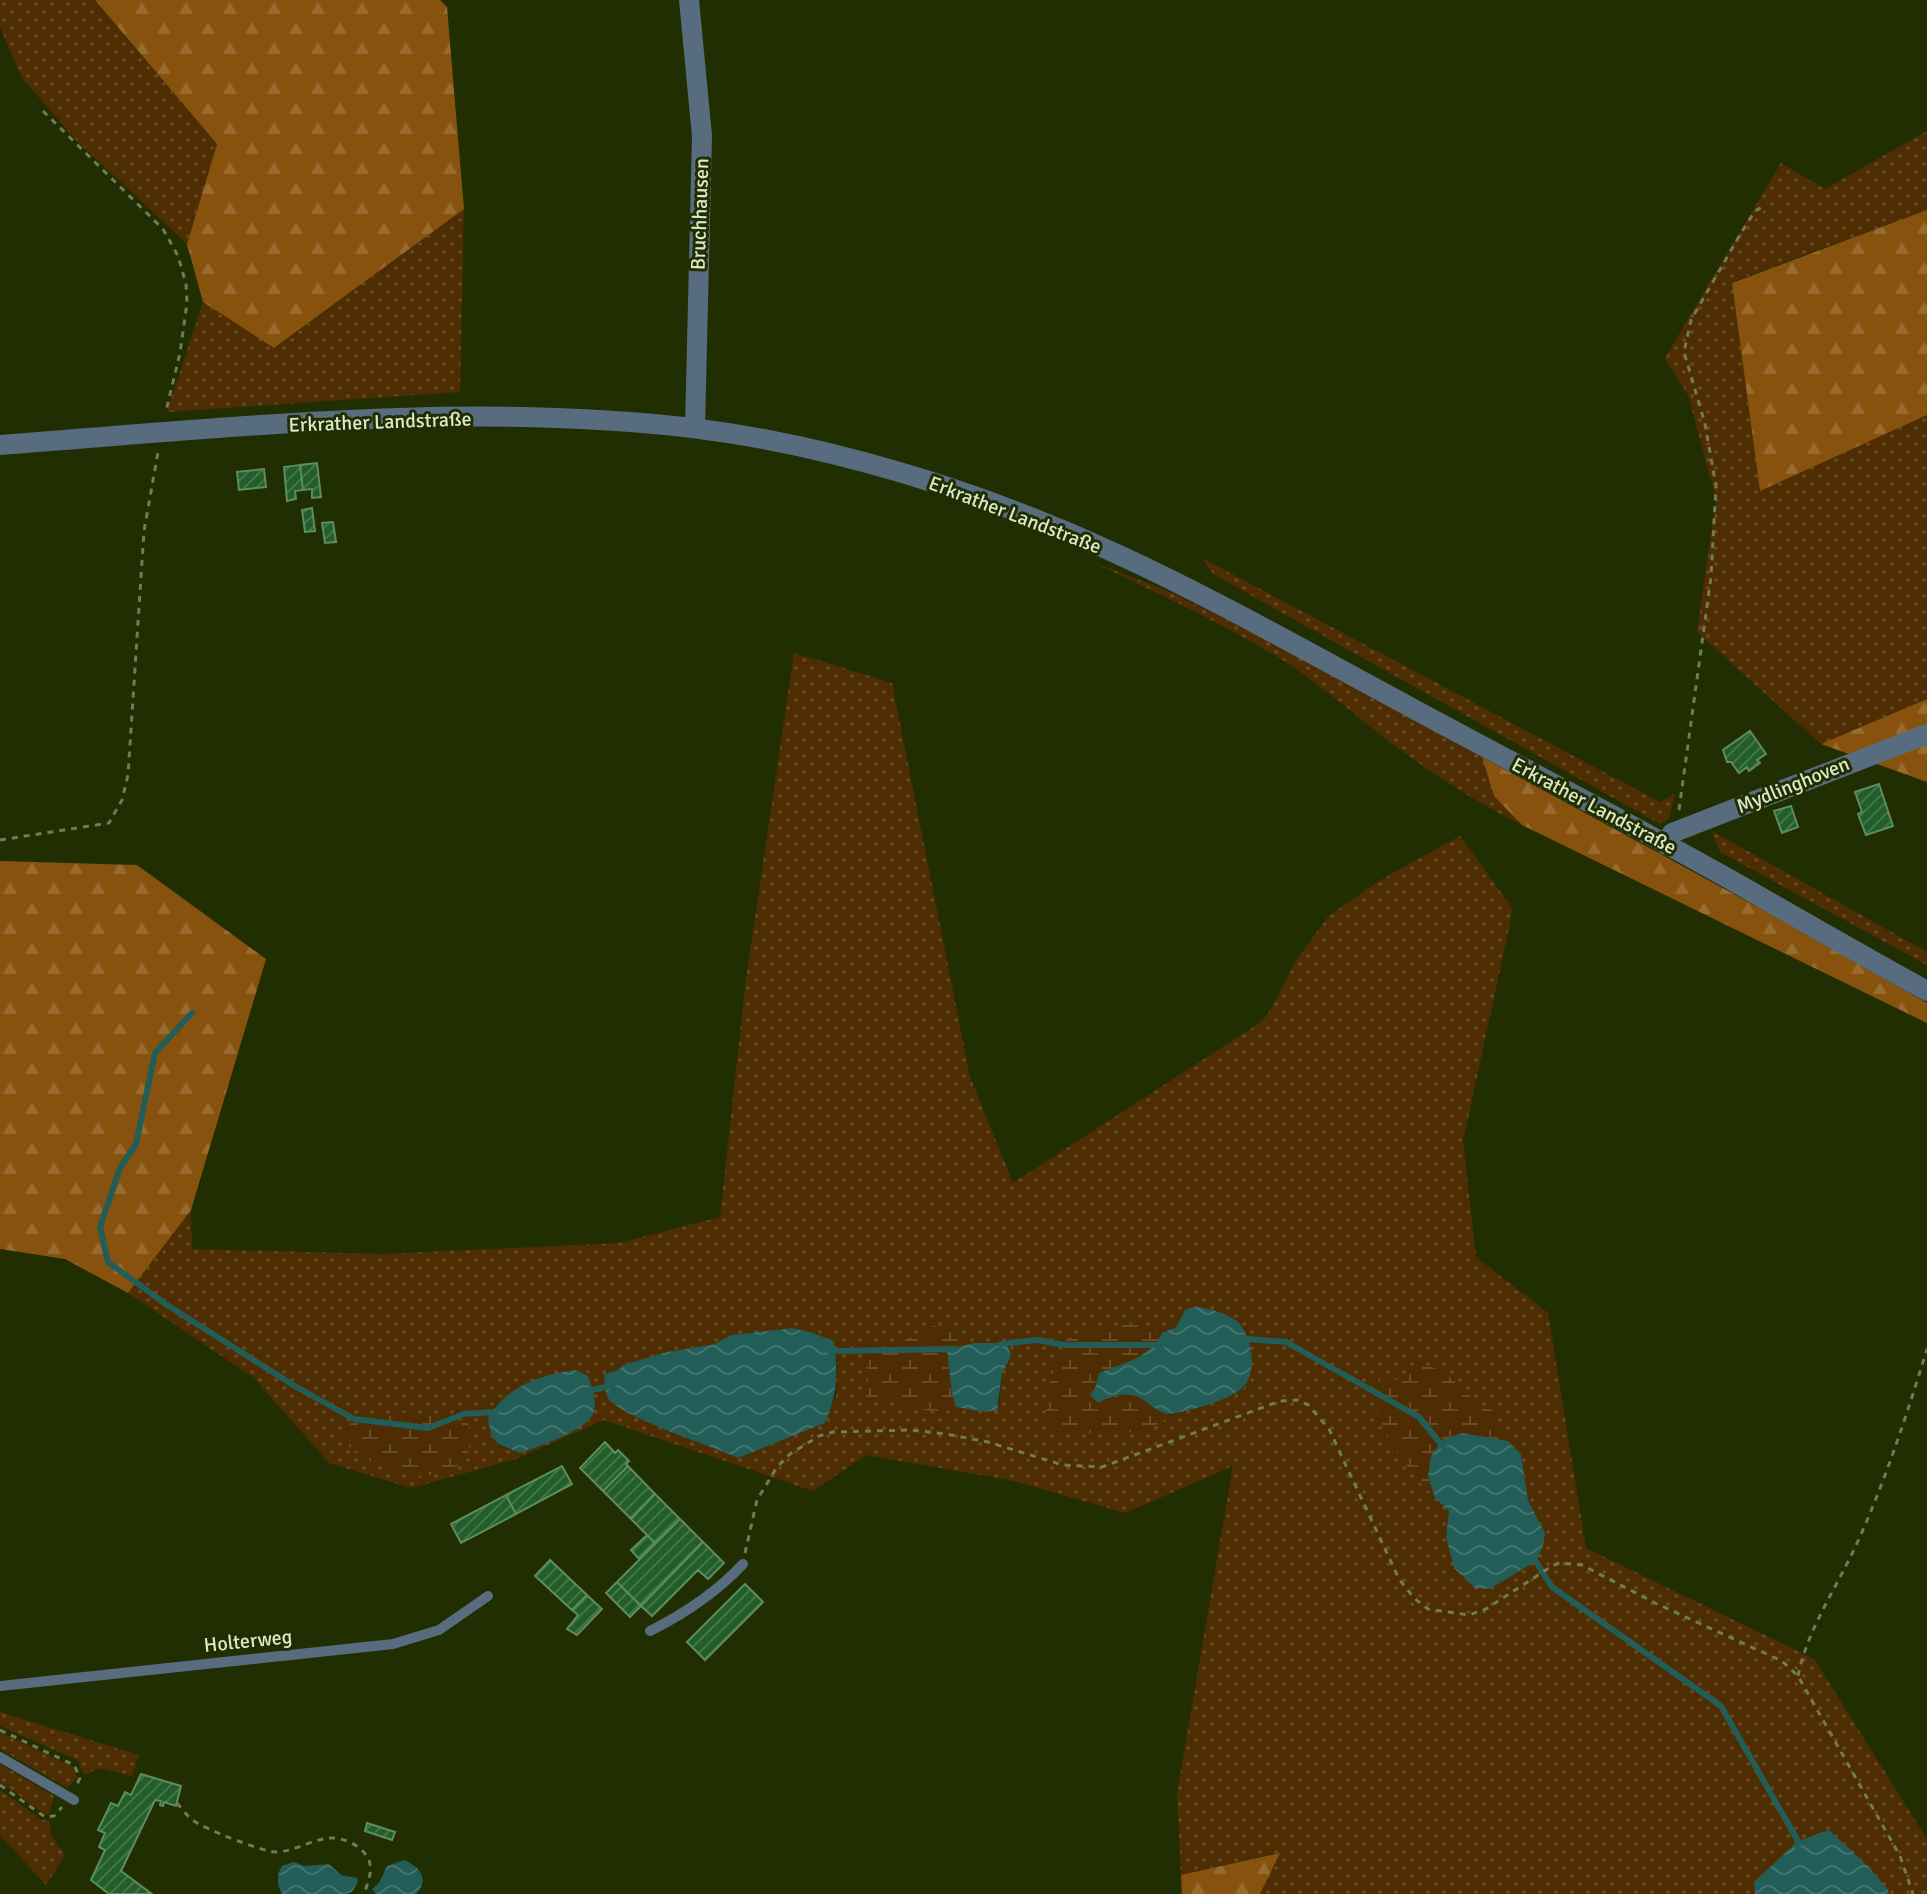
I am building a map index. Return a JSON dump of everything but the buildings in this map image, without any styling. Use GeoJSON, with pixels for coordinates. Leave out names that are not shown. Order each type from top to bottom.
{"type":"FeatureCollection","features":[{"type":"Feature","properties":{"kind":"street","name":"Bruchhausen"},"geometry":{"type":"LineString","coordinates":[[689,0],[702,136],[695,428]]}},
{"type":"Feature","properties":{"kind":"street","name":"Erkrather Landstraße"},"geometry":{"type":"LineString","coordinates":[[0,445],[163,426],[491,417],[594,420],[695,428],[831,455],[903,474],[1058,529],[1249,619],[1669,839],[1927,991]]}},
{"type":"Feature","properties":{"kind":"street","name":"Mydlinghoven"},"geometry":{"type":"LineString","coordinates":[[1669,839],[1927,734]]}},
{"type":"Feature","properties":{"kind":"lane"},"geometry":{"type":"LineString","coordinates":[[650,1631],[701,1602],[743,1564]]}},
{"type":"Feature","properties":{"kind":"lane","name":"Holterweg"},"geometry":{"type":"LineString","coordinates":[[0,1686],[393,1644],[439,1630],[488,1596]]}},
{"type":"Feature","properties":{"kind":"lane"},"geometry":{"type":"LineString","coordinates":[[0,1757],[71,1799]]}},
{"type":"Feature","properties":{"kind":"path"},"geometry":{"type":"LineString","coordinates":[[0,840],[109,823],[122,800],[128,775],[144,531],[187,303],[186,284],[178,256],[163,229],[43,111]]}},
{"type":"Feature","properties":{"kind":"path"},"geometry":{"type":"LineString","coordinates":[[1669,839],[1678,817],[1692,725],[1711,577],[1716,486],[1705,424],[1684,352],[1691,320],[1755,211],[1766,205]]}},
{"type":"Feature","properties":{"kind":"path"},"geometry":{"type":"LineString","coordinates":[[1798,1676],[1803,1649],[1864,1527],[1903,1425],[1927,1349]]}},
{"type":"Feature","properties":{"kind":"path"},"geometry":{"type":"LineString","coordinates":[[743,1564],[757,1500],[777,1467],[790,1454],[819,1436],[833,1432],[911,1430],[946,1434],[988,1442],[1063,1465],[1093,1468],[1117,1464],[1264,1407],[1298,1400],[1308,1405],[1329,1429],[1399,1579],[1414,1598],[1428,1609],[1476,1613],[1513,1593],[1552,1566],[1570,1563],[1582,1565],[1694,1622],[1782,1661],[1798,1676],[1900,1856],[1913,1894]]}},
{"type":"Feature","properties":{"kind":"path"},"geometry":{"type":"LineString","coordinates":[[0,1730],[74,1765],[80,1778],[71,1799],[54,1816],[45,1817],[0,1785]]}},
{"type":"Feature","properties":{"kind":"path"},"geometry":{"type":"LineString","coordinates":[[177,1803],[197,1824],[256,1849],[277,1852],[331,1838],[347,1841],[367,1856],[370,1866],[364,1894]]}},
{"type":"Feature","properties":{"kind":"green space"},"geometry":{"type":"Polygon","coordinates":[[[0,0],[95,0],[217,144],[187,244],[76,140],[22,78],[0,27],[0,0]]]}},
{"type":"Feature","properties":{"kind":"green space"},"geometry":{"type":"Polygon","coordinates":[[[95,0],[440,0],[447,7],[464,209],[274,348],[203,302],[187,244],[217,144],[95,0]]]}},
{"type":"Feature","properties":{"kind":"green space"},"geometry":{"type":"Polygon","coordinates":[[[1927,131],[1927,210],[1732,282],[1760,490],[1927,415],[1927,699],[1821,744],[1697,632],[1716,499],[1688,395],[1665,358],[1781,163],[1825,189],[1927,131]]]}},
{"type":"Feature","properties":{"kind":"green space"},"geometry":{"type":"Polygon","coordinates":[[[464,209],[460,392],[167,412],[203,302],[275,348],[464,209]]]}},
{"type":"Feature","properties":{"kind":"green space"},"geometry":{"type":"Polygon","coordinates":[[[1927,210],[1927,415],[1760,491],[1732,283],[1927,210]]]}},
{"type":"Feature","properties":{"kind":"green space"},"geometry":{"type":"Polygon","coordinates":[[[1202,558],[1660,802],[1675,793],[1669,818],[1660,824],[1213,574],[1202,558]]]}},
{"type":"Feature","properties":{"kind":"green space"},"geometry":{"type":"Polygon","coordinates":[[[1085,559],[1173,593],[1301,657],[1482,757],[1494,796],[1522,825],[1433,773],[1281,659],[1160,594],[1085,559]]]}},
{"type":"Feature","properties":{"kind":"green space"},"geometry":{"type":"Polygon","coordinates":[[[794,653],[892,683],[970,1077],[1013,1183],[1261,1022],[1297,959],[1328,917],[1377,882],[1460,836],[1513,909],[1463,1142],[1476,1257],[1548,1313],[1586,1548],[1814,1659],[1927,1839],[1927,1894],[1260,1894],[1279,1853],[1181,1875],[1177,1794],[1233,1466],[1125,1513],[1014,1481],[866,1455],[813,1491],[604,1420],[516,1459],[411,1488],[329,1463],[254,1378],[128,1293],[191,1210],[192,1249],[383,1254],[619,1243],[720,1217],[746,979],[794,653]],[[1207,1308],[1185,1310],[1176,1327],[1162,1333],[1143,1354],[1099,1373],[1095,1388],[1141,1397],[1157,1410],[1172,1415],[1233,1395],[1244,1388],[1236,1320],[1207,1308]],[[792,1328],[731,1335],[715,1344],[667,1352],[618,1370],[604,1379],[606,1387],[622,1409],[738,1458],[836,1398],[834,1341],[792,1328]],[[973,1343],[947,1350],[999,1405],[1002,1374],[1011,1356],[973,1343]],[[523,1385],[494,1406],[499,1446],[520,1453],[576,1428],[523,1385]],[[1521,1454],[1435,1498],[1449,1511],[1446,1537],[1545,1533],[1528,1500],[1521,1454]]]}},
{"type":"Feature","properties":{"kind":"green space"},"geometry":{"type":"Polygon","coordinates":[[[1927,699],[1927,782],[1821,744],[1927,699]]]}},
{"type":"Feature","properties":{"kind":"green space"},"geometry":{"type":"Polygon","coordinates":[[[1482,757],[1927,1003],[1927,1023],[1522,825],[1494,796],[1482,757]]]}},
{"type":"Feature","properties":{"kind":"green space"},"geometry":{"type":"Polygon","coordinates":[[[1712,831],[1927,952],[1927,965],[1720,852],[1712,831]]]}},
{"type":"Feature","properties":{"kind":"green space"},"geometry":{"type":"Polygon","coordinates":[[[0,861],[137,865],[266,959],[191,1210],[128,1293],[65,1259],[0,1249],[0,861]]]}},
{"type":"Feature","properties":{"kind":"green space"},"geometry":{"type":"Polygon","coordinates":[[[1134,1323],[1162,1333],[1143,1354],[1099,1373],[1095,1380],[1098,1403],[1122,1394],[1130,1395],[1172,1415],[1149,1430],[1125,1433],[1068,1433],[1045,1424],[1052,1377],[1066,1342],[1077,1334],[1134,1323]]]}},
{"type":"Feature","properties":{"kind":"green space"},"geometry":{"type":"Polygon","coordinates":[[[932,1326],[947,1328],[959,1337],[958,1347],[947,1351],[956,1407],[933,1411],[908,1406],[901,1397],[882,1403],[866,1397],[869,1374],[862,1359],[863,1346],[874,1341],[886,1350],[932,1326]]]}},
{"type":"Feature","properties":{"kind":"green space"},"geometry":{"type":"Polygon","coordinates":[[[1415,1362],[1443,1371],[1480,1405],[1494,1411],[1508,1441],[1462,1433],[1431,1456],[1428,1476],[1435,1498],[1414,1475],[1388,1437],[1374,1394],[1381,1385],[1380,1377],[1402,1381],[1415,1362]]]}},
{"type":"Feature","properties":{"kind":"green space"},"geometry":{"type":"Polygon","coordinates":[[[409,1412],[468,1422],[471,1442],[466,1462],[440,1473],[412,1475],[370,1461],[349,1445],[346,1438],[354,1419],[409,1412]]]}},
{"type":"Feature","properties":{"kind":"green space"},"geometry":{"type":"Polygon","coordinates":[[[0,1712],[139,1755],[132,1776],[100,1768],[84,1775],[77,1760],[0,1726],[0,1712]]]}},
{"type":"Feature","properties":{"kind":"green space"},"geometry":{"type":"Polygon","coordinates":[[[0,1732],[73,1767],[77,1778],[67,1788],[0,1749],[0,1732]]]}},
{"type":"Feature","properties":{"kind":"green space"},"geometry":{"type":"Polygon","coordinates":[[[0,1764],[54,1796],[49,1814],[0,1782],[0,1764]]]}},
{"type":"Feature","properties":{"kind":"green space"},"geometry":{"type":"Polygon","coordinates":[[[0,1790],[42,1820],[49,1820],[52,1837],[65,1855],[46,1885],[0,1835],[0,1790]]]}},
{"type":"Feature","properties":{"kind":"green space"},"geometry":{"type":"Polygon","coordinates":[[[1280,1853],[1260,1894],[1182,1894],[1181,1875],[1280,1853]]]}},
{"type":"Feature","properties":{"kind":"water"},"geometry":{"type":"Polygon","coordinates":[[[1193,1307],[1230,1316],[1245,1332],[1252,1361],[1248,1379],[1239,1391],[1202,1407],[1167,1414],[1137,1397],[1114,1396],[1098,1403],[1090,1395],[1099,1373],[1143,1354],[1162,1333],[1176,1327],[1185,1310],[1193,1307]]]}},
{"type":"Feature","properties":{"kind":"water"},"geometry":{"type":"Polygon","coordinates":[[[792,1328],[834,1341],[836,1383],[825,1423],[738,1458],[630,1414],[607,1396],[604,1374],[623,1365],[667,1352],[715,1344],[731,1335],[792,1328]]]}},
{"type":"Feature","properties":{"kind":"water"},"geometry":{"type":"Polygon","coordinates":[[[973,1343],[1007,1343],[1011,1356],[1002,1374],[997,1410],[986,1412],[956,1407],[947,1350],[973,1343]]]}},
{"type":"Feature","properties":{"kind":"water"},"geometry":{"type":"Polygon","coordinates":[[[576,1370],[588,1376],[594,1395],[593,1414],[588,1420],[560,1438],[520,1453],[496,1442],[488,1418],[505,1398],[538,1379],[576,1370]]]}},
{"type":"Feature","properties":{"kind":"water"},"geometry":{"type":"Polygon","coordinates":[[[1462,1433],[1508,1441],[1521,1454],[1528,1500],[1545,1533],[1536,1561],[1490,1589],[1475,1588],[1454,1568],[1446,1537],[1449,1511],[1435,1498],[1428,1476],[1431,1456],[1442,1440],[1462,1433]]]}},
{"type":"Feature","properties":{"kind":"water"},"geometry":{"type":"Polygon","coordinates":[[[1829,1830],[1868,1866],[1889,1894],[1755,1894],[1754,1882],[1798,1841],[1829,1830]]]}},
{"type":"Feature","properties":{"kind":"water"},"geometry":{"type":"Polygon","coordinates":[[[404,1860],[415,1866],[423,1878],[416,1894],[376,1894],[372,1889],[379,1883],[387,1866],[404,1860]]]}},
{"type":"Feature","properties":{"kind":"water"},"geometry":{"type":"Polygon","coordinates":[[[294,1862],[304,1866],[329,1864],[341,1875],[357,1878],[358,1882],[352,1892],[346,1894],[282,1894],[278,1880],[280,1869],[294,1862]]]}},
{"type":"Feature","properties":{"kind":"waterway"},"geometry":{"type":"LineString","coordinates":[[192,1013],[155,1053],[136,1144],[120,1168],[100,1227],[108,1262],[167,1305],[293,1385],[354,1419],[428,1428],[464,1414],[496,1412]]}},
{"type":"Feature","properties":{"kind":"waterway"},"geometry":{"type":"LineString","coordinates":[[1244,1342],[1248,1339],[1286,1342],[1419,1417],[1445,1449]]}},
{"type":"Feature","properties":{"kind":"waterway"},"geometry":{"type":"LineString","coordinates":[[1001,1344],[1037,1340],[1065,1345],[1162,1345]]}},
{"type":"Feature","properties":{"kind":"waterway"},"geometry":{"type":"LineString","coordinates":[[830,1351],[955,1349]]}},
{"type":"Feature","properties":{"kind":"waterway"},"geometry":{"type":"LineString","coordinates":[[585,1392],[613,1385]]}},
{"type":"Feature","properties":{"kind":"waterway"},"geometry":{"type":"LineString","coordinates":[[1533,1557],[1552,1587],[1721,1706],[1798,1841],[1798,1847]]}}]}
